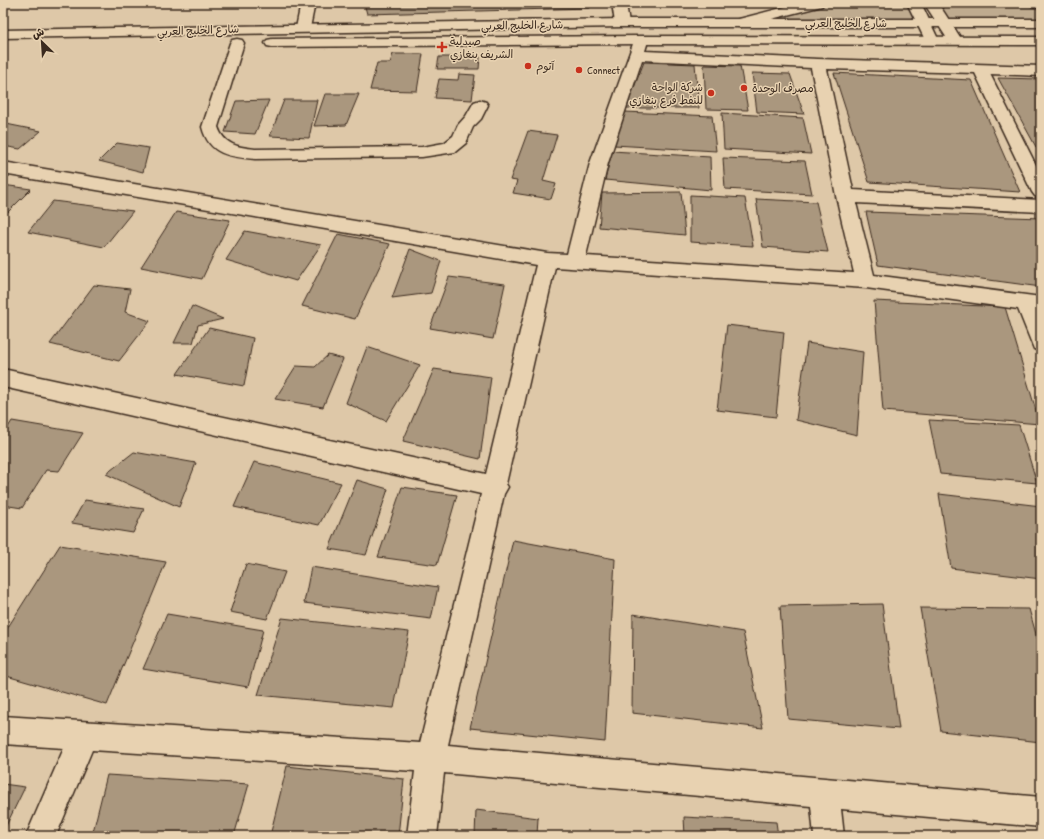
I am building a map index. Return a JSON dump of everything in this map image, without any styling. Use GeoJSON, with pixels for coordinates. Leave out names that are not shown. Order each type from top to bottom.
{"type":"FeatureCollection","features":[{"type":"Feature","properties":{"kind":"main road"},"geometry":{"type":"LineString","coordinates":[[303,28],[308,3]]}},
{"type":"Feature","properties":{"kind":"main road"},"geometry":{"type":"LineString","coordinates":[[619,3],[622,23]]}},
{"type":"Feature","properties":{"kind":"main road"},"geometry":{"type":"LineString","coordinates":[[740,23],[816,3]]}},
{"type":"Feature","properties":{"kind":"main road"},"geometry":{"type":"LineString","coordinates":[[914,3],[932,41]]}},
{"type":"Feature","properties":{"kind":"main road"},"geometry":{"type":"LineString","coordinates":[[931,3],[954,40]]}},
{"type":"Feature","properties":{"kind":"main road"},"geometry":{"type":"LineString","coordinates":[[1037,3],[1041,4]]}},
{"type":"Feature","properties":{"kind":"main road","name":"شارع الخليج العربي"},"geometry":{"type":"LineString","coordinates":[[3,34],[622,23],[1041,23]]}},
{"type":"Feature","properties":{"kind":"main road","name":"شارع الخليج العربي"},"geometry":{"type":"LineString","coordinates":[[3,47],[237,44],[639,48],[954,40],[1041,41]]}},
{"type":"Feature","properties":{"kind":"main road"},"geometry":{"type":"LineString","coordinates":[[237,44],[210,127],[212,136],[217,143],[232,152],[255,154],[422,152],[449,148],[460,139],[466,125],[473,119],[480,105]]}},
{"type":"Feature","properties":{"kind":"main road"},"geometry":{"type":"LineString","coordinates":[[575,262],[599,163],[617,105],[639,48],[818,64],[1041,72]]}},
{"type":"Feature","properties":{"kind":"main road"},"geometry":{"type":"LineString","coordinates":[[818,64],[845,196],[866,281]]}},
{"type":"Feature","properties":{"kind":"main road"},"geometry":{"type":"LineString","coordinates":[[980,69],[1041,192]]}},
{"type":"Feature","properties":{"kind":"main road"},"geometry":{"type":"LineString","coordinates":[[3,168],[547,260],[866,281],[1034,304],[1041,343]]}},
{"type":"Feature","properties":{"kind":"main road"},"geometry":{"type":"LineString","coordinates":[[845,196],[1041,206]]}},
{"type":"Feature","properties":{"kind":"main road"},"geometry":{"type":"LineString","coordinates":[[422,836],[431,758],[496,488],[547,260]]}},
{"type":"Feature","properties":{"kind":"main road"},"geometry":{"type":"LineString","coordinates":[[3,378],[496,488]]}},
{"type":"Feature","properties":{"kind":"main road"},"geometry":{"type":"LineString","coordinates":[[3,730],[431,758],[824,794],[1041,812]]}},
{"type":"Feature","properties":{"kind":"main road"},"geometry":{"type":"LineString","coordinates":[[41,836],[84,736]]}},
{"type":"Feature","properties":{"kind":"main road"},"geometry":{"type":"LineString","coordinates":[[824,794],[829,836]]}},
{"type":"Feature","properties":{"kind":"shaded area"},"geometry":{"type":"Polygon","coordinates":[[[822,3],[910,3],[920,21],[748,22],[822,3]]]}},
{"type":"Feature","properties":{"kind":"shaded area"},"geometry":{"type":"Polygon","coordinates":[[[933,3],[1036,3],[1041,4],[1041,22],[943,21],[933,3]]]}},
{"type":"Feature","properties":{"kind":"building"},"geometry":{"type":"Polygon","coordinates":[[[364,3],[590,3],[590,8],[367,14],[364,3]]]}},
{"type":"Feature","properties":{"kind":"building"},"geometry":{"type":"Polygon","coordinates":[[[393,54],[423,54],[417,91],[370,90],[377,63],[390,63],[393,54]]]}},
{"type":"Feature","properties":{"kind":"building"},"geometry":{"type":"Polygon","coordinates":[[[439,57],[480,57],[479,69],[437,69],[439,57]]]}},
{"type":"Feature","properties":{"kind":"building"},"geometry":{"type":"Polygon","coordinates":[[[644,62],[695,64],[699,108],[626,108],[644,62]]]}},
{"type":"Feature","properties":{"kind":"building"},"geometry":{"type":"Polygon","coordinates":[[[704,65],[740,66],[748,110],[706,109],[704,65]]]}},
{"type":"Feature","properties":{"kind":"building"},"geometry":{"type":"Polygon","coordinates":[[[752,73],[790,74],[804,114],[757,112],[752,73]]]}},
{"type":"Feature","properties":{"kind":"building"},"geometry":{"type":"Polygon","coordinates":[[[834,73],[971,80],[1020,192],[869,182],[834,73]]]}},
{"type":"Feature","properties":{"kind":"building"},"geometry":{"type":"Polygon","coordinates":[[[459,74],[475,75],[472,100],[435,98],[439,79],[458,80],[459,74]]]}},
{"type":"Feature","properties":{"kind":"building"},"geometry":{"type":"Polygon","coordinates":[[[998,78],[1041,79],[1041,156],[998,78]]]}},
{"type":"Feature","properties":{"kind":"building"},"geometry":{"type":"Polygon","coordinates":[[[325,94],[359,94],[346,125],[314,126],[325,94]]]}},
{"type":"Feature","properties":{"kind":"building"},"geometry":{"type":"Polygon","coordinates":[[[269,100],[255,134],[225,132],[236,101],[269,100]]]}},
{"type":"Feature","properties":{"kind":"building"},"geometry":{"type":"Polygon","coordinates":[[[284,100],[317,100],[309,138],[270,136],[284,100]]]}},
{"type":"Feature","properties":{"kind":"building"},"geometry":{"type":"Polygon","coordinates":[[[625,112],[712,116],[716,151],[614,145],[625,112]]]}},
{"type":"Feature","properties":{"kind":"building"},"geometry":{"type":"Polygon","coordinates":[[[722,113],[803,118],[811,154],[724,149],[722,113]]]}},
{"type":"Feature","properties":{"kind":"building"},"geometry":{"type":"Polygon","coordinates":[[[3,123],[41,131],[20,149],[3,146],[3,123]]]}},
{"type":"Feature","properties":{"kind":"building"},"geometry":{"type":"Polygon","coordinates":[[[528,131],[557,135],[543,181],[556,184],[551,199],[513,193],[517,181],[510,180],[528,131]]]}},
{"type":"Feature","properties":{"kind":"building"},"geometry":{"type":"Polygon","coordinates":[[[117,143],[149,148],[143,172],[99,161],[117,143]]]}},
{"type":"Feature","properties":{"kind":"building"},"geometry":{"type":"Polygon","coordinates":[[[612,151],[710,157],[711,190],[605,180],[612,151]]]}},
{"type":"Feature","properties":{"kind":"building"},"geometry":{"type":"Polygon","coordinates":[[[723,158],[805,161],[812,194],[725,189],[723,158]]]}},
{"type":"Feature","properties":{"kind":"building"},"geometry":{"type":"Polygon","coordinates":[[[3,185],[31,189],[3,217],[3,185]]]}},
{"type":"Feature","properties":{"kind":"building"},"geometry":{"type":"Polygon","coordinates":[[[681,192],[685,235],[599,227],[602,193],[681,192]]]}},
{"type":"Feature","properties":{"kind":"building"},"geometry":{"type":"Polygon","coordinates":[[[690,195],[745,198],[753,246],[690,242],[690,195]]]}},
{"type":"Feature","properties":{"kind":"building"},"geometry":{"type":"Polygon","coordinates":[[[756,199],[816,202],[828,252],[763,247],[756,199]]]}},
{"type":"Feature","properties":{"kind":"building"},"geometry":{"type":"Polygon","coordinates":[[[53,201],[133,211],[104,247],[28,232],[53,201]]]}},
{"type":"Feature","properties":{"kind":"building"},"geometry":{"type":"Polygon","coordinates":[[[176,212],[230,220],[202,279],[141,267],[176,212]]]}},
{"type":"Feature","properties":{"kind":"building"},"geometry":{"type":"Polygon","coordinates":[[[866,212],[1041,218],[1041,287],[878,265],[866,212]]]}},
{"type":"Feature","properties":{"kind":"building"},"geometry":{"type":"Polygon","coordinates":[[[245,231],[321,245],[296,281],[226,260],[245,231]]]}},
{"type":"Feature","properties":{"kind":"building"},"geometry":{"type":"Polygon","coordinates":[[[338,234],[390,244],[355,319],[302,306],[338,234]]]}},
{"type":"Feature","properties":{"kind":"building"},"geometry":{"type":"Polygon","coordinates":[[[410,249],[441,261],[431,293],[392,298],[410,249]]]}},
{"type":"Feature","properties":{"kind":"building"},"geometry":{"type":"Polygon","coordinates":[[[449,277],[505,284],[493,339],[430,328],[449,277]]]}},
{"type":"Feature","properties":{"kind":"building"},"geometry":{"type":"Polygon","coordinates":[[[94,285],[130,289],[125,312],[150,321],[119,361],[50,344],[94,285]]]}},
{"type":"Feature","properties":{"kind":"building"},"geometry":{"type":"Polygon","coordinates":[[[874,301],[1005,307],[1040,424],[883,411],[874,301]]]}},
{"type":"Feature","properties":{"kind":"building"},"geometry":{"type":"Polygon","coordinates":[[[192,306],[223,319],[198,325],[193,343],[174,343],[192,306]]]}},
{"type":"Feature","properties":{"kind":"building"},"geometry":{"type":"Polygon","coordinates":[[[727,325],[784,332],[776,417],[717,410],[727,325]]]}},
{"type":"Feature","properties":{"kind":"building"},"geometry":{"type":"Polygon","coordinates":[[[209,328],[253,338],[244,386],[177,374],[209,328]]]}},
{"type":"Feature","properties":{"kind":"building"},"geometry":{"type":"Polygon","coordinates":[[[807,343],[863,352],[857,435],[796,420],[807,343]]]}},
{"type":"Feature","properties":{"kind":"building"},"geometry":{"type":"Polygon","coordinates":[[[367,347],[420,365],[386,421],[346,403],[367,347]]]}},
{"type":"Feature","properties":{"kind":"building"},"geometry":{"type":"Polygon","coordinates":[[[328,355],[343,359],[323,407],[275,399],[296,366],[315,367],[328,355]]]}},
{"type":"Feature","properties":{"kind":"building"},"geometry":{"type":"Polygon","coordinates":[[[434,369],[491,377],[480,459],[403,441],[434,369]]]}},
{"type":"Feature","properties":{"kind":"building"},"geometry":{"type":"Polygon","coordinates":[[[929,420],[1019,425],[1037,483],[940,474],[929,420]]]}},
{"type":"Feature","properties":{"kind":"building"},"geometry":{"type":"Polygon","coordinates":[[[12,421],[83,433],[59,471],[46,470],[22,508],[3,505],[3,435],[12,421]]]}},
{"type":"Feature","properties":{"kind":"building"},"geometry":{"type":"Polygon","coordinates":[[[134,452],[196,463],[179,507],[106,474],[134,452]]]}},
{"type":"Feature","properties":{"kind":"building"},"geometry":{"type":"Polygon","coordinates":[[[254,462],[341,483],[319,525],[234,507],[254,462]]]}},
{"type":"Feature","properties":{"kind":"building"},"geometry":{"type":"Polygon","coordinates":[[[357,480],[388,489],[366,555],[329,549],[357,480]]]}},
{"type":"Feature","properties":{"kind":"building"},"geometry":{"type":"Polygon","coordinates":[[[402,487],[457,495],[437,565],[378,557],[402,487]]]}},
{"type":"Feature","properties":{"kind":"building"},"geometry":{"type":"Polygon","coordinates":[[[939,494],[1041,506],[1041,579],[951,568],[939,494]]]}},
{"type":"Feature","properties":{"kind":"building"},"geometry":{"type":"Polygon","coordinates":[[[85,500],[144,509],[133,533],[72,523],[85,500]]]}},
{"type":"Feature","properties":{"kind":"building"},"geometry":{"type":"Polygon","coordinates":[[[513,540],[615,559],[605,742],[470,728],[513,540]]]}},
{"type":"Feature","properties":{"kind":"building"},"geometry":{"type":"Polygon","coordinates":[[[60,545],[166,562],[107,705],[3,675],[3,635],[60,545]]]}},
{"type":"Feature","properties":{"kind":"building"},"geometry":{"type":"Polygon","coordinates":[[[246,564],[285,572],[267,619],[230,612],[246,564]]]}},
{"type":"Feature","properties":{"kind":"building"},"geometry":{"type":"Polygon","coordinates":[[[311,567],[438,587],[431,619],[304,603],[311,567]]]}},
{"type":"Feature","properties":{"kind":"building"},"geometry":{"type":"Polygon","coordinates":[[[882,604],[899,729],[788,719],[780,606],[882,604]]]}},
{"type":"Feature","properties":{"kind":"building"},"geometry":{"type":"Polygon","coordinates":[[[920,608],[1029,609],[1041,652],[1041,742],[941,731],[920,608]]]}},
{"type":"Feature","properties":{"kind":"building"},"geometry":{"type":"Polygon","coordinates":[[[167,614],[263,630],[248,687],[143,669],[167,614]]]}},
{"type":"Feature","properties":{"kind":"building"},"geometry":{"type":"Polygon","coordinates":[[[633,614],[743,632],[763,728],[632,713],[633,614]]]}},
{"type":"Feature","properties":{"kind":"building"},"geometry":{"type":"Polygon","coordinates":[[[282,618],[409,632],[394,708],[258,695],[282,618]]]}},
{"type":"Feature","properties":{"kind":"building"},"geometry":{"type":"Polygon","coordinates":[[[287,766],[404,779],[398,836],[270,836],[287,766]]]}},
{"type":"Feature","properties":{"kind":"building"},"geometry":{"type":"Polygon","coordinates":[[[107,775],[249,784],[234,836],[92,836],[107,775]]]}},
{"type":"Feature","properties":{"kind":"building"},"geometry":{"type":"Polygon","coordinates":[[[3,784],[25,787],[3,832],[3,784]]]}},
{"type":"Feature","properties":{"kind":"building"},"geometry":{"type":"Polygon","coordinates":[[[476,810],[538,818],[537,836],[475,836],[476,810]]]}},
{"type":"Feature","properties":{"kind":"building"},"geometry":{"type":"Polygon","coordinates":[[[684,817],[776,822],[778,836],[685,836],[684,817]]]}},
{"type":"Feature","properties":{"kind":"place","name":"صيدلية الشريف بنغازي"},"geometry":{"type":"Point","coordinates":[442,47]}},
{"type":"Feature","properties":{"kind":"place","name":"آتوم"},"geometry":{"type":"Point","coordinates":[528,66]}},
{"type":"Feature","properties":{"kind":"place","name":"Connect"},"geometry":{"type":"Point","coordinates":[579,70]}},
{"type":"Feature","properties":{"kind":"place","name":"مصرف الوحدة"},"geometry":{"type":"Point","coordinates":[744,88]}},
{"type":"Feature","properties":{"kind":"place","name":"شركة الواحة للنفط فرع بنغازي"},"geometry":{"type":"Point","coordinates":[711,93]}}]}
